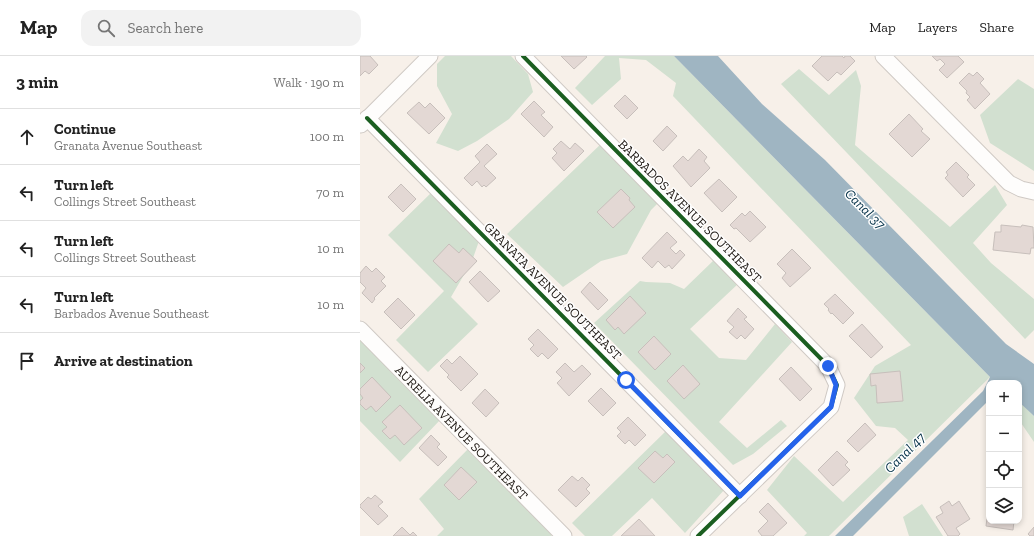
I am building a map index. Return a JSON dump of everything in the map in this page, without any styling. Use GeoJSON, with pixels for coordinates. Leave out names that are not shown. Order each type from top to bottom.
{"type":"FeatureCollection","features":[{"type":"Feature","properties":{"kind":"street"},"geometry":{"type":"LineString","coordinates":[[364,122],[430,56]]}},
{"type":"Feature","properties":{"kind":"street","name":"BARBADOS AVENUE SOUTHEAST"},"geometry":{"type":"LineString","coordinates":[[523,56],[828,366],[836,385],[831,407],[740,496]]}},
{"type":"Feature","properties":{"kind":"street"},"geometry":{"type":"LineString","coordinates":[[883,56],[1009,184],[1034,192]]}},
{"type":"Feature","properties":{"kind":"street","name":"GRANATA AVENUE SOUTHEAST"},"geometry":{"type":"LineString","coordinates":[[364,122],[740,496]]}},
{"type":"Feature","properties":{"kind":"street","name":"AURELIA AVENUE SOUTHEAST"},"geometry":{"type":"LineString","coordinates":[[360,329],[564,536]]}},
{"type":"Feature","properties":{"kind":"street"},"geometry":{"type":"LineString","coordinates":[[698,536],[740,496]]}},
{"type":"Feature","properties":{"kind":"green space"},"geometry":{"type":"Polygon","coordinates":[[[445,56],[511,56],[528,74],[533,92],[509,119],[477,141],[458,151],[436,143],[452,114],[437,86],[437,64],[445,56]]]}},
{"type":"Feature","properties":{"kind":"green space"},"geometry":{"type":"Polygon","coordinates":[[[605,56],[674,56],[990,377],[829,536],[804,536],[807,533],[767,490],[794,456],[843,502],[908,440],[895,428],[876,426],[854,398],[875,366],[911,345],[673,96],[676,83],[646,60],[619,58],[621,79],[592,105],[575,88],[605,56]]]}},
{"type":"Feature","properties":{"kind":"green space"},"geometry":{"type":"Polygon","coordinates":[[[799,69],[829,95],[856,70],[861,86],[855,145],[950,227],[995,185],[1007,205],[973,243],[991,263],[1034,299],[1034,330],[1025,339],[781,84],[799,69]]]}},
{"type":"Feature","properties":{"kind":"green space"},"geometry":{"type":"Polygon","coordinates":[[[1018,79],[1034,89],[1034,171],[990,143],[980,115],[1018,79]]]}},
{"type":"Feature","properties":{"kind":"green space"},"geometry":{"type":"Polygon","coordinates":[[[603,142],[660,201],[651,210],[627,254],[601,261],[563,287],[507,234],[603,142]]]}},
{"type":"Feature","properties":{"kind":"green space"},"geometry":{"type":"Polygon","coordinates":[[[432,192],[479,241],[472,261],[451,297],[478,324],[428,372],[396,340],[444,291],[388,235],[432,192]]]}},
{"type":"Feature","properties":{"kind":"green space"},"geometry":{"type":"Polygon","coordinates":[[[714,260],[739,283],[690,329],[719,358],[746,360],[775,324],[792,342],[719,422],[747,448],[781,420],[787,426],[753,454],[733,465],[594,323],[640,281],[670,283],[684,289],[714,260]]]}},
{"type":"Feature","properties":{"kind":"green space"},"geometry":{"type":"Polygon","coordinates":[[[360,340],[441,419],[400,462],[360,421],[360,340]]]}},
{"type":"Feature","properties":{"kind":"green space"},"geometry":{"type":"Polygon","coordinates":[[[1022,404],[1034,416],[1034,442],[1022,424],[1022,404]]]}},
{"type":"Feature","properties":{"kind":"green space"},"geometry":{"type":"Polygon","coordinates":[[[667,430],[725,489],[685,533],[652,498],[612,536],[585,536],[572,523],[667,430]]]}},
{"type":"Feature","properties":{"kind":"green space"},"geometry":{"type":"Polygon","coordinates":[[[469,448],[553,534],[551,536],[437,536],[444,529],[419,499],[469,448]]]}},
{"type":"Feature","properties":{"kind":"green space"},"geometry":{"type":"Polygon","coordinates":[[[922,504],[943,536],[909,536],[903,517],[922,504]]]}},
{"type":"Feature","properties":{"kind":"water","name":"Canal 37"},"geometry":{"type":"Polygon","coordinates":[[[674,56],[718,56],[762,104],[825,160],[1006,344],[1034,364],[1034,416],[1022,405],[1022,380],[988,380],[990,377],[674,56]]]}},
{"type":"Feature","properties":{"kind":"water"},"geometry":{"type":"Polygon","coordinates":[[[986,385],[986,403],[853,536],[835,536],[983,391],[986,385]]]}},
{"type":"Feature","properties":{"kind":"building"},"geometry":{"type":"Polygon","coordinates":[[[360,56],[370,56],[378,65],[369,74],[365,71],[360,76],[360,56]]]}},
{"type":"Feature","properties":{"kind":"building"},"geometry":{"type":"Polygon","coordinates":[[[561,56],[586,56],[587,57],[574,69],[561,56]]]}},
{"type":"Feature","properties":{"kind":"building"},"geometry":{"type":"Polygon","coordinates":[[[822,56],[842,56],[844,58],[845,56],[850,56],[855,61],[841,75],[837,72],[828,81],[812,66],[822,56]]]}},
{"type":"Feature","properties":{"kind":"building"},"geometry":{"type":"Polygon","coordinates":[[[932,56],[958,56],[964,62],[947,78],[939,70],[945,64],[940,59],[937,61],[932,56]]]}},
{"type":"Feature","properties":{"kind":"building"},"geometry":{"type":"Polygon","coordinates":[[[977,72],[984,79],[980,83],[990,94],[975,109],[967,100],[970,97],[966,93],[967,91],[959,83],[969,73],[973,76],[977,72]]]}},
{"type":"Feature","properties":{"kind":"building"},"geometry":{"type":"Polygon","coordinates":[[[625,95],[638,108],[627,119],[614,106],[625,95]]]}},
{"type":"Feature","properties":{"kind":"building"},"geometry":{"type":"Polygon","coordinates":[[[534,101],[545,112],[541,115],[553,127],[544,137],[521,114],[534,101]]]}},
{"type":"Feature","properties":{"kind":"building"},"geometry":{"type":"Polygon","coordinates":[[[419,102],[425,108],[430,103],[445,118],[429,134],[407,113],[419,102]]]}},
{"type":"Feature","properties":{"kind":"building"},"geometry":{"type":"Polygon","coordinates":[[[909,114],[923,129],[921,131],[930,139],[912,157],[889,134],[909,114]]]}},
{"type":"Feature","properties":{"kind":"building"},"geometry":{"type":"Polygon","coordinates":[[[667,126],[677,136],[663,151],[653,141],[667,126]]]}},
{"type":"Feature","properties":{"kind":"building"},"geometry":{"type":"Polygon","coordinates":[[[561,141],[570,149],[575,143],[584,151],[564,171],[552,158],[557,153],[553,149],[561,141]]]}},
{"type":"Feature","properties":{"kind":"building"},"geometry":{"type":"Polygon","coordinates":[[[487,144],[497,154],[484,166],[496,178],[486,187],[484,185],[482,187],[477,181],[472,186],[464,178],[480,162],[475,156],[487,144]]]}},
{"type":"Feature","properties":{"kind":"building"},"geometry":{"type":"Polygon","coordinates":[[[699,149],[707,157],[704,161],[710,168],[691,187],[673,166],[683,156],[688,161],[699,149]]]}},
{"type":"Feature","properties":{"kind":"building"},"geometry":{"type":"Polygon","coordinates":[[[956,162],[969,175],[967,177],[975,185],[963,197],[945,178],[948,175],[946,172],[956,162]]]}},
{"type":"Feature","properties":{"kind":"building"},"geometry":{"type":"Polygon","coordinates":[[[719,179],[737,197],[722,212],[704,193],[719,179]]]}},
{"type":"Feature","properties":{"kind":"building"},"geometry":{"type":"Polygon","coordinates":[[[401,184],[416,199],[403,212],[388,197],[401,184]]]}},
{"type":"Feature","properties":{"kind":"building"},"geometry":{"type":"Polygon","coordinates":[[[621,189],[630,198],[629,200],[635,207],[613,228],[597,212],[621,189]]]}},
{"type":"Feature","properties":{"kind":"building"},"geometry":{"type":"Polygon","coordinates":[[[750,211],[766,227],[750,242],[736,228],[734,229],[730,225],[742,213],[745,216],[750,211]]]}},
{"type":"Feature","properties":{"kind":"building"},"geometry":{"type":"Polygon","coordinates":[[[1001,225],[1021,227],[1022,225],[1033,227],[1034,248],[1031,248],[1030,254],[993,250],[995,232],[1001,232],[1001,225]]]}},
{"type":"Feature","properties":{"kind":"building"},"geometry":{"type":"Polygon","coordinates":[[[667,232],[677,242],[670,248],[676,254],[680,250],[685,255],[672,269],[669,265],[665,268],[658,261],[652,268],[642,258],[667,232]]]}},
{"type":"Feature","properties":{"kind":"building"},"geometry":{"type":"Polygon","coordinates":[[[449,244],[459,253],[463,248],[477,261],[456,283],[433,261],[449,244]]]}},
{"type":"Feature","properties":{"kind":"building"},"geometry":{"type":"Polygon","coordinates":[[[792,249],[811,268],[790,287],[782,278],[786,273],[777,264],[792,249]]]}},
{"type":"Feature","properties":{"kind":"building"},"geometry":{"type":"Polygon","coordinates":[[[366,266],[372,272],[376,268],[385,277],[381,281],[386,286],[374,298],[375,299],[372,303],[362,293],[366,288],[360,282],[360,273],[366,266]]]}},
{"type":"Feature","properties":{"kind":"building"},"geometry":{"type":"Polygon","coordinates":[[[480,271],[500,291],[488,302],[469,282],[480,271]]]}},
{"type":"Feature","properties":{"kind":"building"},"geometry":{"type":"Polygon","coordinates":[[[590,282],[608,300],[598,310],[581,292],[590,282]]]}},
{"type":"Feature","properties":{"kind":"building"},"geometry":{"type":"Polygon","coordinates":[[[835,294],[854,313],[843,324],[832,313],[831,314],[828,310],[829,309],[824,304],[835,294]]]}},
{"type":"Feature","properties":{"kind":"building"},"geometry":{"type":"Polygon","coordinates":[[[630,296],[646,313],[624,334],[618,327],[615,330],[606,320],[630,296]]]}},
{"type":"Feature","properties":{"kind":"building"},"geometry":{"type":"Polygon","coordinates":[[[398,298],[415,315],[401,329],[384,312],[398,298]]]}},
{"type":"Feature","properties":{"kind":"building"},"geometry":{"type":"Polygon","coordinates":[[[738,308],[747,317],[744,319],[754,329],[745,339],[741,335],[737,339],[729,332],[734,327],[727,321],[738,308]]]}},
{"type":"Feature","properties":{"kind":"building"},"geometry":{"type":"Polygon","coordinates":[[[862,324],[883,347],[871,358],[849,336],[862,324]]]}},
{"type":"Feature","properties":{"kind":"building"},"geometry":{"type":"Polygon","coordinates":[[[538,329],[558,349],[548,359],[542,353],[538,357],[530,349],[534,345],[528,339],[538,329]]]}},
{"type":"Feature","properties":{"kind":"building"},"geometry":{"type":"Polygon","coordinates":[[[654,336],[671,354],[655,370],[638,352],[654,336]]]}},
{"type":"Feature","properties":{"kind":"building"},"geometry":{"type":"Polygon","coordinates":[[[460,356],[478,374],[461,391],[447,377],[449,375],[440,366],[447,359],[452,364],[460,356]]]}},
{"type":"Feature","properties":{"kind":"building"},"geometry":{"type":"Polygon","coordinates":[[[360,363],[365,368],[360,373],[360,363]]]}},
{"type":"Feature","properties":{"kind":"building"},"geometry":{"type":"Polygon","coordinates":[[[565,363],[574,372],[582,365],[591,374],[569,396],[557,383],[562,378],[556,372],[565,363]]]}},
{"type":"Feature","properties":{"kind":"building"},"geometry":{"type":"Polygon","coordinates":[[[683,365],[700,384],[684,399],[667,381],[683,365]]]}},
{"type":"Feature","properties":{"kind":"building"},"geometry":{"type":"Polygon","coordinates":[[[791,367],[812,389],[800,401],[779,379],[791,367]]]}},
{"type":"Feature","properties":{"kind":"building"},"geometry":{"type":"Polygon","coordinates":[[[900,371],[903,401],[877,403],[876,385],[871,386],[870,374],[900,371]]]}},
{"type":"Feature","properties":{"kind":"building"},"geometry":{"type":"Polygon","coordinates":[[[372,377],[391,397],[376,412],[371,406],[366,410],[360,404],[360,401],[363,398],[360,394],[360,389],[372,377]]]}},
{"type":"Feature","properties":{"kind":"building"},"geometry":{"type":"Polygon","coordinates":[[[601,388],[616,403],[603,416],[588,401],[601,388]]]}},
{"type":"Feature","properties":{"kind":"building"},"geometry":{"type":"Polygon","coordinates":[[[485,389],[499,403],[486,417],[472,403],[485,389]]]}},
{"type":"Feature","properties":{"kind":"building"},"geometry":{"type":"Polygon","coordinates":[[[400,405],[422,428],[404,445],[395,435],[390,439],[382,431],[387,427],[382,422],[400,405]]]}},
{"type":"Feature","properties":{"kind":"building"},"geometry":{"type":"Polygon","coordinates":[[[628,417],[646,435],[635,446],[629,440],[625,444],[617,436],[621,432],[617,428],[628,417]]]}},
{"type":"Feature","properties":{"kind":"building"},"geometry":{"type":"Polygon","coordinates":[[[865,423],[876,435],[858,452],[847,441],[865,423]]]}},
{"type":"Feature","properties":{"kind":"building"},"geometry":{"type":"Polygon","coordinates":[[[431,435],[440,444],[437,447],[447,457],[438,466],[419,448],[431,435]]]}},
{"type":"Feature","properties":{"kind":"building"},"geometry":{"type":"Polygon","coordinates":[[[655,451],[663,458],[667,454],[675,462],[654,483],[638,468],[655,451]]]}},
{"type":"Feature","properties":{"kind":"building"},"geometry":{"type":"Polygon","coordinates":[[[837,451],[848,462],[845,465],[850,470],[833,486],[818,470],[837,451]]]}},
{"type":"Feature","properties":{"kind":"building"},"geometry":{"type":"Polygon","coordinates":[[[461,467],[477,482],[459,500],[444,485],[461,467]]]}},
{"type":"Feature","properties":{"kind":"building"},"geometry":{"type":"Polygon","coordinates":[[[572,476],[578,481],[582,477],[590,485],[586,489],[590,493],[576,507],[558,490],[572,476]]]}},
{"type":"Feature","properties":{"kind":"building"},"geometry":{"type":"Polygon","coordinates":[[[375,495],[383,502],[378,506],[388,516],[378,525],[360,507],[360,505],[368,497],[371,499],[375,495]]]}},
{"type":"Feature","properties":{"kind":"building"},"geometry":{"type":"Polygon","coordinates":[[[949,501],[952,506],[959,501],[970,519],[956,528],[960,534],[958,536],[948,536],[936,517],[943,513],[940,507],[949,501]]]}},
{"type":"Feature","properties":{"kind":"building"},"geometry":{"type":"Polygon","coordinates":[[[768,503],[787,523],[773,536],[762,536],[758,531],[768,521],[759,512],[768,503]]]}},
{"type":"Feature","properties":{"kind":"building"},"geometry":{"type":"Polygon","coordinates":[[[639,519],[655,536],[621,536],[639,519]]]}},
{"type":"Feature","properties":{"kind":"building"},"geometry":{"type":"Polygon","coordinates":[[[986,524],[1014,524],[1013,530],[986,526],[986,524]]]}},
{"type":"Feature","properties":{"kind":"building"},"geometry":{"type":"Polygon","coordinates":[[[402,527],[410,535],[413,532],[417,536],[393,536],[402,527]]]}},
{"type":"Feature","properties":{"kind":"building"},"geometry":{"type":"Polygon","coordinates":[[[1034,527],[1034,536],[1030,536],[1028,534],[1034,527]]]}},
{"type":"Feature","properties":{"kind":"cycle path"},"geometry":{"type":"LineString","coordinates":[[523,56],[828,366],[837,385],[831,407],[698,536]]}},
{"type":"Feature","properties":{"kind":"cycle path"},"geometry":{"type":"LineString","coordinates":[[367,118],[740,496]]}},
{"type":"Feature","properties":{"kind":"route"},"geometry":{"type":"LineString","coordinates":[[626,380],[740,496],[831,407],[836,385],[828,366]]}},
{"type":"Feature","properties":{"kind":"water label","name":"Canal 47"},"geometry":{"type":"Point","coordinates":[905,453]}}]}
